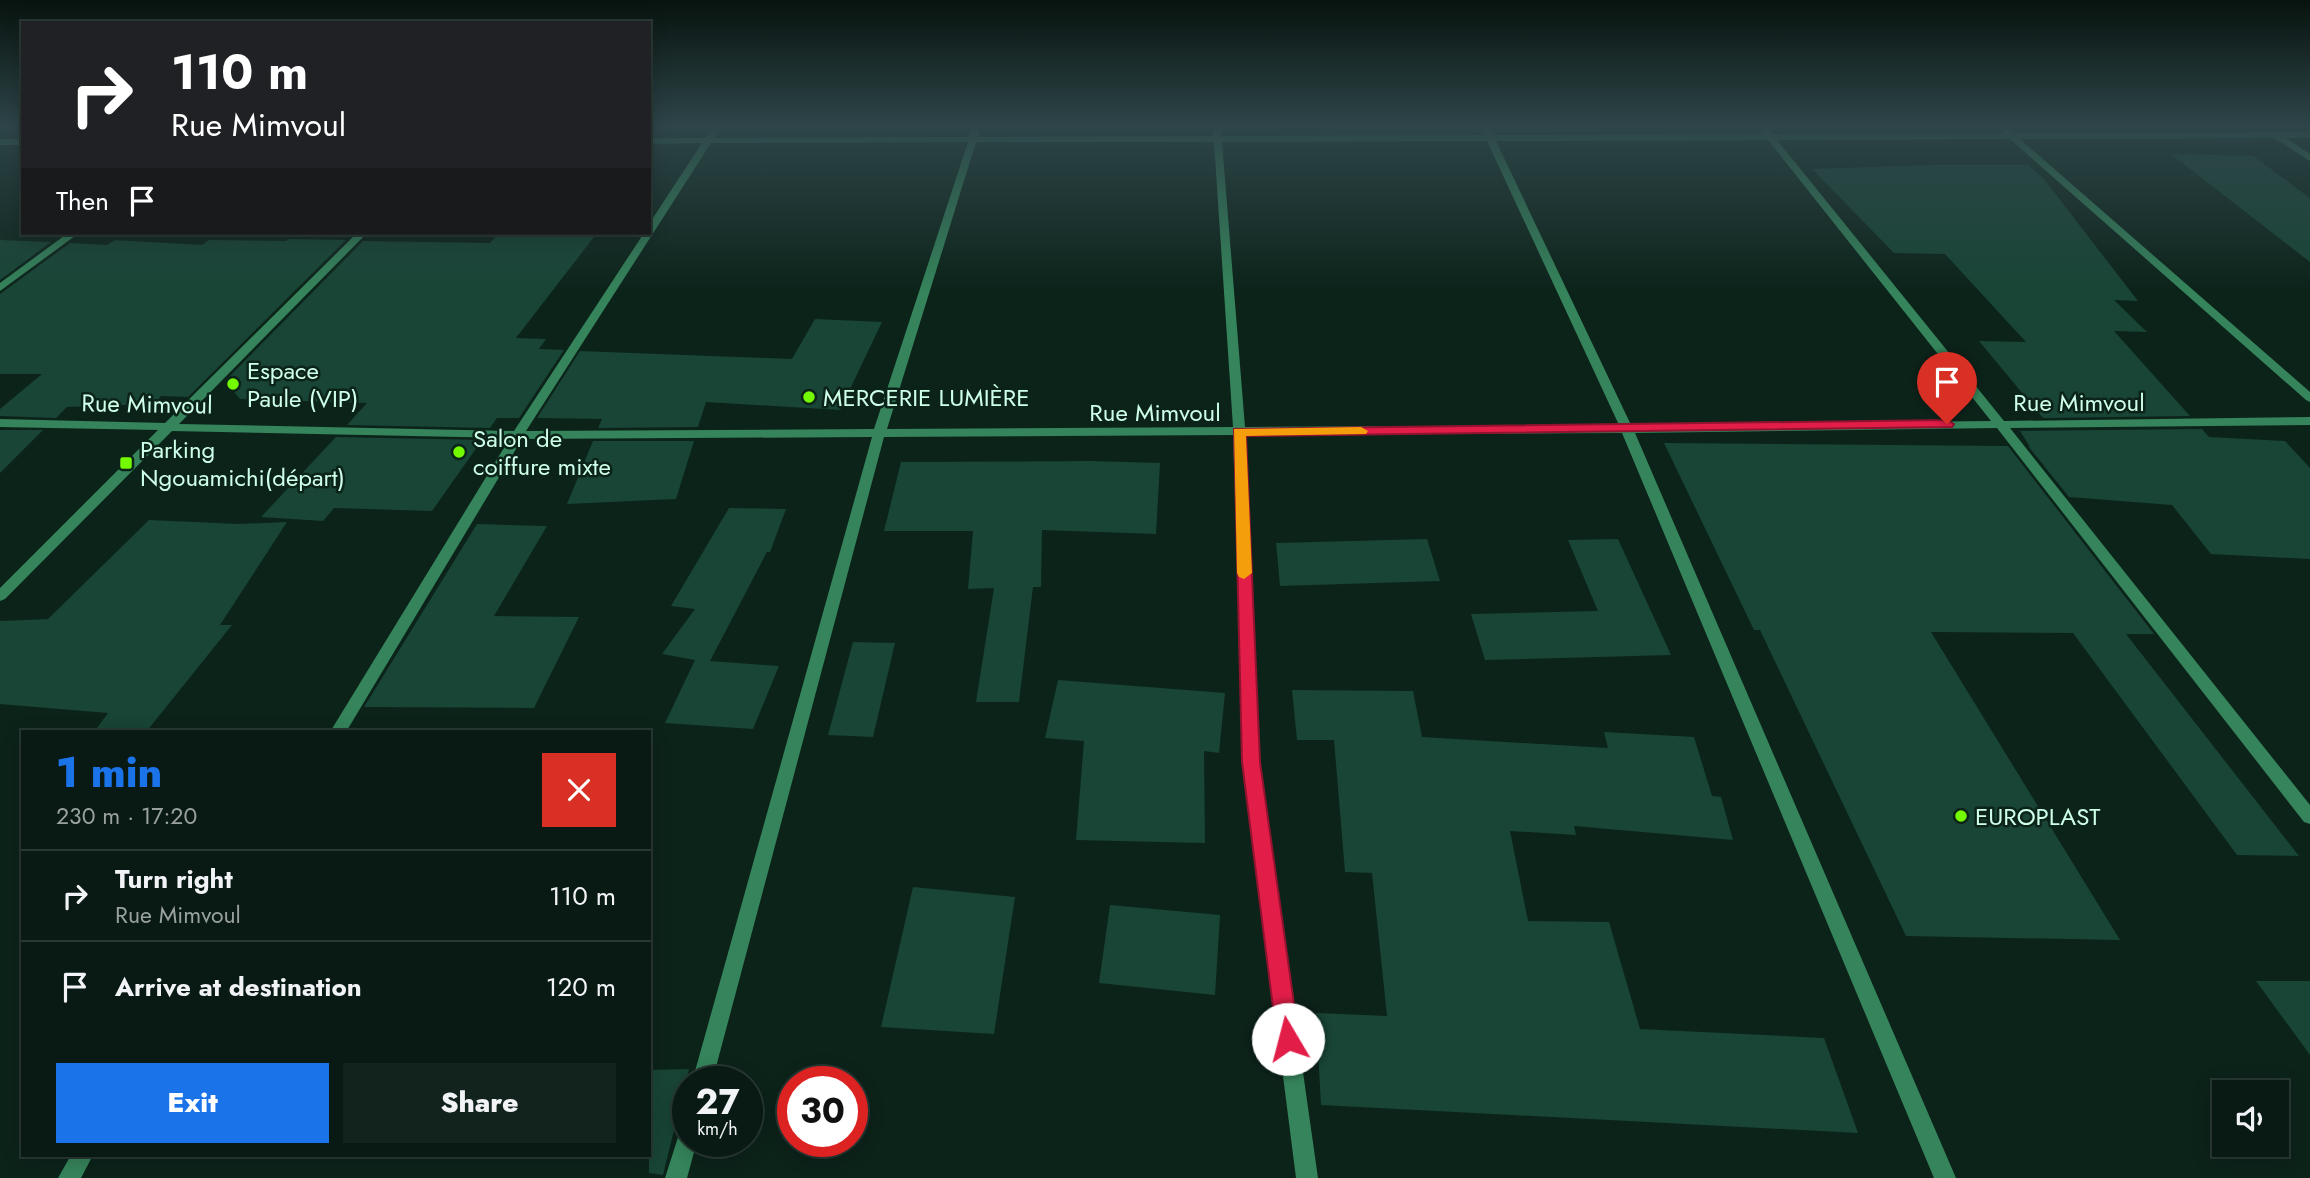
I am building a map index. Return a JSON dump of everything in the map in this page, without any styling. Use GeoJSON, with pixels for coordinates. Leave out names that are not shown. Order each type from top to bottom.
{"type":"FeatureCollection","features":[{"type":"Feature","properties":{"kind":"street"},"geometry":{"type":"LineString","coordinates":[[651,229],[681,182]]}},
{"type":"Feature","properties":{"kind":"street"},"geometry":{"type":"LineString","coordinates":[[706,1066],[879,435],[960,182]]}},
{"type":"Feature","properties":{"kind":"street"},"geometry":{"type":"LineString","coordinates":[[1221,182],[1239,432],[1251,762],[1307,1178]]}},
{"type":"Feature","properties":{"kind":"street"},"geometry":{"type":"LineString","coordinates":[[1511,182],[1627,429],[1945,1178]]}},
{"type":"Feature","properties":{"kind":"street"},"geometry":{"type":"LineString","coordinates":[[1806,182],[2310,817]]}},
{"type":"Feature","properties":{"kind":"street"},"geometry":{"type":"LineString","coordinates":[[2063,182],[2310,398]]}},
{"type":"Feature","properties":{"kind":"street"},"geometry":{"type":"LineString","coordinates":[[0,288],[71,235]]}},
{"type":"Feature","properties":{"kind":"street"},"geometry":{"type":"LineString","coordinates":[[0,596],[360,235]]}},
{"type":"Feature","properties":{"kind":"street"},"geometry":{"type":"LineString","coordinates":[[339,730],[517,435],[647,235]]}},
{"type":"Feature","properties":{"kind":"street","name":"Rue Mimvoul"},"geometry":{"type":"LineString","coordinates":[[0,423],[517,435],[879,435],[2310,421]]}},
{"type":"Feature","properties":{"kind":"street"},"geometry":{"type":"LineString","coordinates":[[69,1178],[82,1157]]}},
{"type":"Feature","properties":{"kind":"street"},"geometry":{"type":"LineString","coordinates":[[676,1178],[682,1157]]}},
{"type":"Feature","properties":{"kind":"building"},"geometry":{"type":"Polygon","coordinates":[[[1825,182],[2046,182],[2138,301],[2114,300],[2147,332],[2114,331],[2190,416],[2043,418],[1979,341],[2026,342],[1945,254],[1894,253],[1825,182]]]}},
{"type":"Feature","properties":{"kind":"building"},"geometry":{"type":"Polygon","coordinates":[[[2207,182],[2288,182],[2310,198],[2310,262],[2207,182]]]}},
{"type":"Feature","properties":{"kind":"building"},"geometry":{"type":"Polygon","coordinates":[[[497,235],[595,235],[516,338],[546,339],[539,349],[564,350],[519,418],[497,418],[490,428],[347,425],[367,403],[240,399],[225,381],[363,241],[490,243],[497,235]]]}},
{"type":"Feature","properties":{"kind":"building"},"geometry":{"type":"Polygon","coordinates":[[[0,240],[51,242],[0,280],[0,240]]]}},
{"type":"Feature","properties":{"kind":"building"},"geometry":{"type":"Polygon","coordinates":[[[115,240],[202,245],[209,240],[346,240],[188,397],[161,396],[154,404],[67,407],[56,418],[0,416],[0,409],[42,374],[0,374],[0,294],[70,243],[107,245],[115,240]]]}},
{"type":"Feature","properties":{"kind":"building"},"geometry":{"type":"Polygon","coordinates":[[[815,319],[882,322],[840,410],[706,402],[698,427],[598,428],[602,419],[537,418],[580,351],[792,359],[815,319]]]}},
{"type":"Feature","properties":{"kind":"building"},"geometry":{"type":"Polygon","coordinates":[[[2202,429],[2209,437],[2285,441],[2310,468],[2310,559],[2211,554],[2172,505],[2069,497],[2028,446],[2030,447],[2020,431],[2202,429]]]}},
{"type":"Feature","properties":{"kind":"building"},"geometry":{"type":"Polygon","coordinates":[[[0,430],[43,430],[0,473],[0,430]]]}},
{"type":"Feature","properties":{"kind":"building"},"geometry":{"type":"Polygon","coordinates":[[[336,437],[482,440],[432,511],[334,508],[323,521],[261,517],[336,437]]]}},
{"type":"Feature","properties":{"kind":"building"},"geometry":{"type":"Polygon","coordinates":[[[593,441],[694,441],[676,499],[567,504],[593,441]]]}},
{"type":"Feature","properties":{"kind":"building"},"geometry":{"type":"Polygon","coordinates":[[[1664,443],[2008,446],[2154,634],[2126,634],[2299,856],[2237,855],[2073,633],[1931,632],[2120,940],[1906,936],[1760,630],[1754,630],[1664,443]]]}},
{"type":"Feature","properties":{"kind":"building"},"geometry":{"type":"Polygon","coordinates":[[[901,462],[1160,463],[1156,534],[1042,530],[1041,587],[1033,587],[1019,702],[976,702],[994,588],[968,589],[973,531],[884,531],[901,462]]]}},
{"type":"Feature","properties":{"kind":"building"},"geometry":{"type":"Polygon","coordinates":[[[729,508],[786,509],[770,552],[767,552],[710,661],[779,666],[753,729],[665,723],[695,660],[662,654],[695,609],[671,606],[729,508]]]}},
{"type":"Feature","properties":{"kind":"building"},"geometry":{"type":"Polygon","coordinates":[[[149,520],[239,524],[287,522],[220,625],[232,625],[148,730],[95,730],[108,713],[0,704],[0,621],[48,619],[149,520]]]}},
{"type":"Feature","properties":{"kind":"building"},"geometry":{"type":"Polygon","coordinates":[[[477,524],[547,526],[494,616],[579,617],[534,708],[364,707],[477,524]]]}},
{"type":"Feature","properties":{"kind":"building"},"geometry":{"type":"Polygon","coordinates":[[[1427,539],[1440,581],[1280,586],[1276,543],[1427,539]]]}},
{"type":"Feature","properties":{"kind":"building"},"geometry":{"type":"Polygon","coordinates":[[[1618,539],[1671,655],[1485,660],[1471,614],[1598,611],[1568,540],[1618,539]]]}},
{"type":"Feature","properties":{"kind":"building"},"geometry":{"type":"Polygon","coordinates":[[[853,642],[895,643],[873,737],[828,735],[853,642]]]}},
{"type":"Feature","properties":{"kind":"building"},"geometry":{"type":"Polygon","coordinates":[[[1058,680],[1225,693],[1219,753],[1204,751],[1205,843],[1076,840],[1084,741],[1045,738],[1058,680]]]}},
{"type":"Feature","properties":{"kind":"building"},"geometry":{"type":"Polygon","coordinates":[[[1292,690],[1413,691],[1422,737],[1608,748],[1604,732],[1694,737],[1712,796],[1721,797],[1733,840],[1574,826],[1576,835],[1510,831],[1528,921],[1609,922],[1640,1029],[1824,1038],[1858,1133],[1321,1105],[1316,1013],[1387,1016],[1372,873],[1345,872],[1334,740],[1297,740],[1292,690]]]}},
{"type":"Feature","properties":{"kind":"building"},"geometry":{"type":"Polygon","coordinates":[[[913,887],[1015,897],[994,1034],[881,1027],[913,887]]]}},
{"type":"Feature","properties":{"kind":"building"},"geometry":{"type":"Polygon","coordinates":[[[1110,905],[1220,915],[1215,995],[1099,983],[1110,905]]]}},
{"type":"Feature","properties":{"kind":"building"},"geometry":{"type":"Polygon","coordinates":[[[2256,981],[2310,981],[2310,1055],[2256,981]]]}},
{"type":"Feature","properties":{"kind":"building"},"geometry":{"type":"Polygon","coordinates":[[[672,1069],[672,1138],[663,1175],[649,1173],[651,1070],[672,1069]]]}},
{"type":"Feature","properties":{"kind":"slow traffic"},"geometry":{"type":"LineString","coordinates":[[1244,573],[1239,432],[1361,431]]}},
{"type":"Feature","properties":{"kind":"place","name":"Espace Paule (VIP)"},"geometry":{"type":"Point","coordinates":[233,384]}},
{"type":"Feature","properties":{"kind":"place","name":"MERCERIE LUMIÈRE"},"geometry":{"type":"Point","coordinates":[809,397]}},
{"type":"Feature","properties":{"kind":"place","name":"Salon de coiffure mixte"},"geometry":{"type":"Point","coordinates":[459,452]}},
{"type":"Feature","properties":{"kind":"place","name":"Parking Ngouamichi(départ)"},"geometry":{"type":"Point","coordinates":[126,463]}},
{"type":"Feature","properties":{"kind":"place","name":"EUROPLAST"},"geometry":{"type":"Point","coordinates":[1961,816]}},
{"type":"Feature","properties":{"kind":"route"},"geometry":{"type":"LineString","coordinates":[[1288,1039],[1251,762],[1239,432],[1947,424]]}}]}
